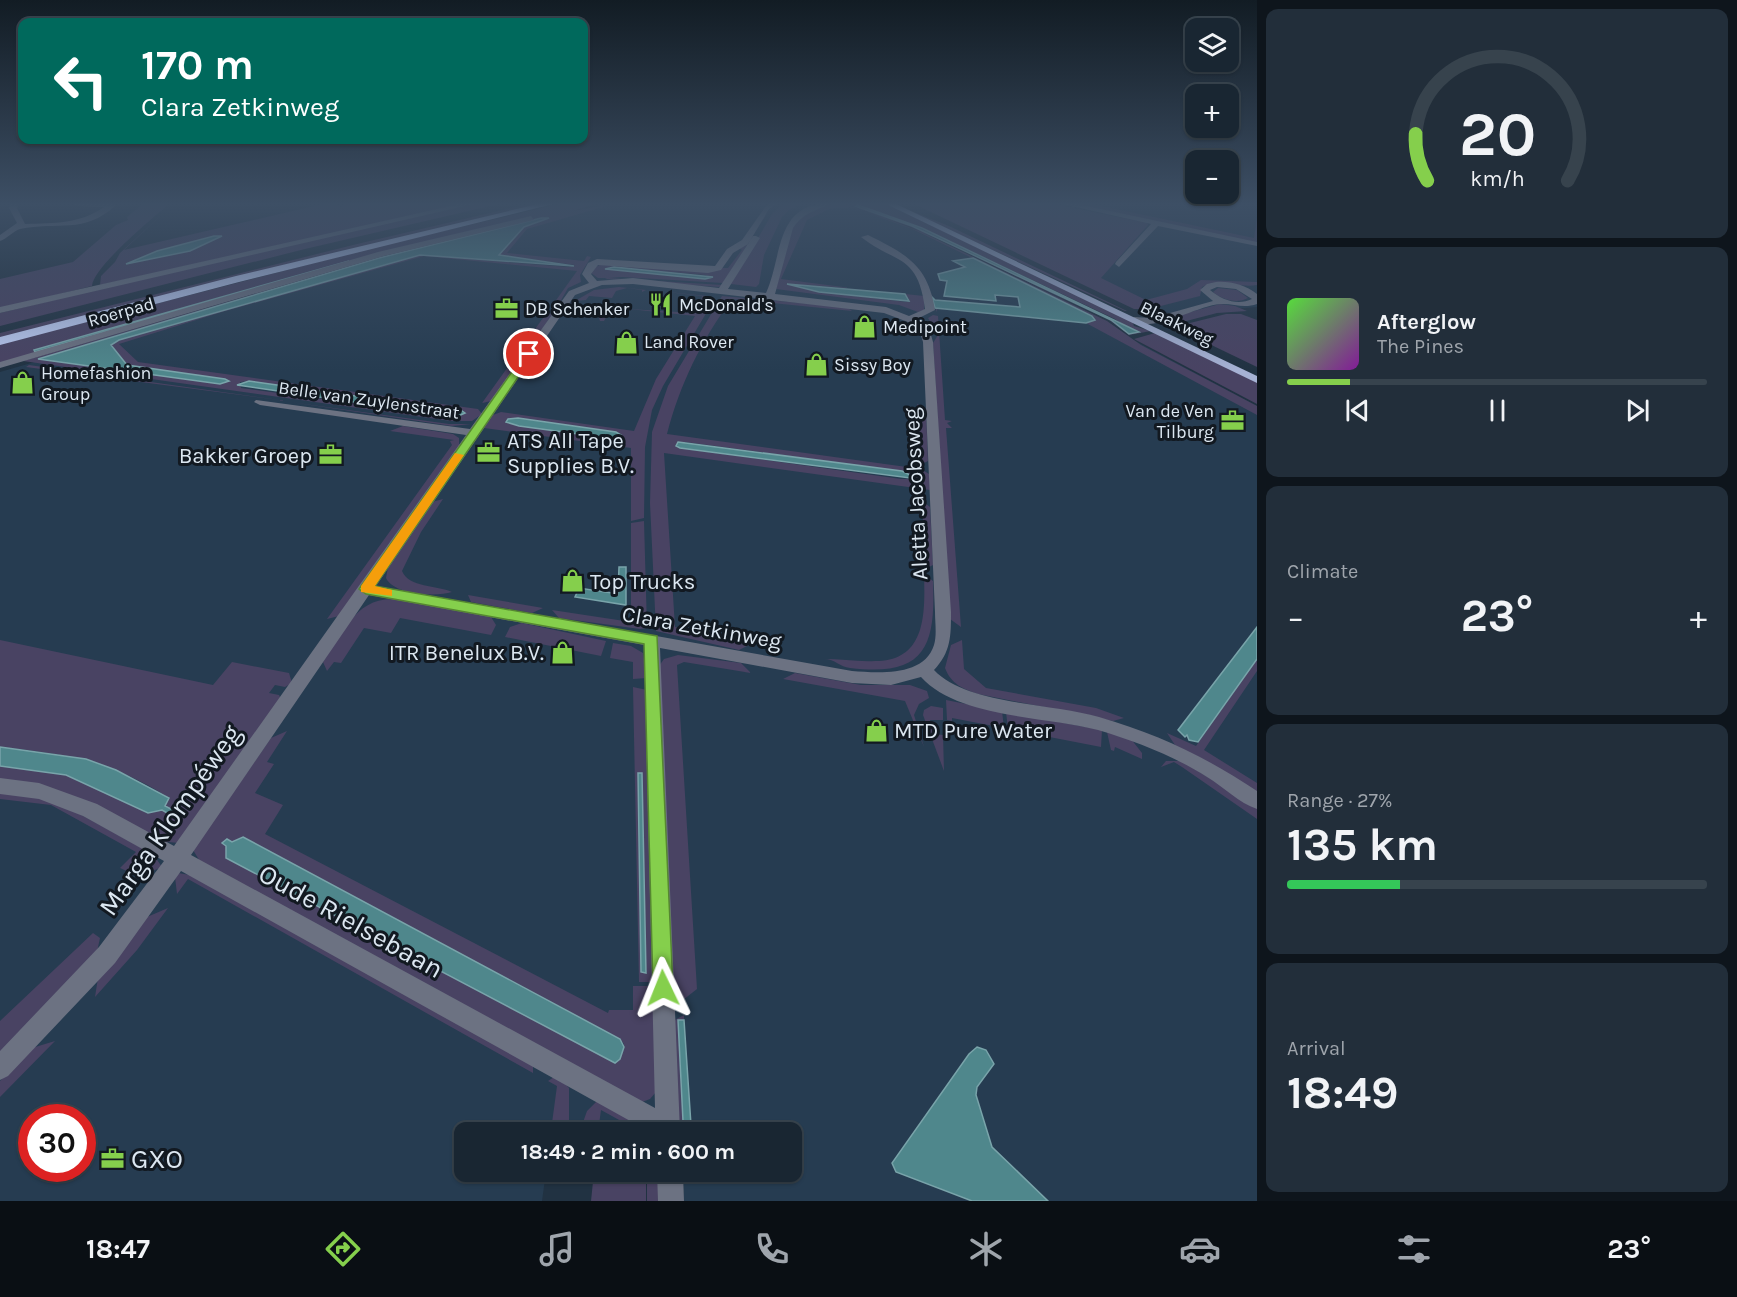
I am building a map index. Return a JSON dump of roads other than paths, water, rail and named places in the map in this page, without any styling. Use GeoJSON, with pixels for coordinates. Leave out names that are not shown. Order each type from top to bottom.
{"type":"FeatureCollection","features":[{"type":"Feature","properties":{"kind":"highway"},"geometry":{"type":"LineString","coordinates":[[0,330],[287,259]]}},
{"type":"Feature","properties":{"kind":"highway"},"geometry":{"type":"LineString","coordinates":[[0,341],[319,259]]}},
{"type":"Feature","properties":{"kind":"main road","name":"Blaakweg"},"geometry":{"type":"LineString","coordinates":[[1010,259],[1137,317]]}},
{"type":"Feature","properties":{"kind":"main road","name":"Blaakweg"},"geometry":{"type":"LineString","coordinates":[[1019,259],[1137,317],[1257,380]]}},
{"type":"Feature","properties":{"kind":"main road","name":"Blaakweg"},"geometry":{"type":"LineString","coordinates":[[1152,321],[1257,372]]}},
{"type":"Feature","properties":{"kind":"street","name":"Roerpad"},"geometry":{"type":"LineString","coordinates":[[0,310],[226,259]]}},
{"type":"Feature","properties":{"kind":"street","name":"Roerpad"},"geometry":{"type":"LineString","coordinates":[[0,365],[364,259]]}},
{"type":"Feature","properties":{"kind":"street"},"geometry":{"type":"LineString","coordinates":[[724,259],[718,268],[708,270],[597,262],[586,274],[594,284],[620,282],[764,296]]}},
{"type":"Feature","properties":{"kind":"street"},"geometry":{"type":"LineString","coordinates":[[722,291],[742,259]]}},
{"type":"Feature","properties":{"kind":"street"},"geometry":{"type":"LineString","coordinates":[[764,296],[774,259]]}},
{"type":"Feature","properties":{"kind":"street"},"geometry":{"type":"LineString","coordinates":[[764,296],[778,259]]}},
{"type":"Feature","properties":{"kind":"street"},"geometry":{"type":"LineString","coordinates":[[620,282],[842,304],[886,310],[911,318],[930,310],[927,289],[920,274],[907,259]]}},
{"type":"Feature","properties":{"kind":"street"},"geometry":{"type":"LineString","coordinates":[[1119,264],[1123,259]]}},
{"type":"Feature","properties":{"kind":"street","name":"Marga Klompéweg"},"geometry":{"type":"LineString","coordinates":[[0,1068],[107,955],[178,859],[569,296],[594,284]]}},
{"type":"Feature","properties":{"kind":"street"},"geometry":{"type":"LineString","coordinates":[[1254,305],[1222,301],[1210,296],[1205,290],[1212,285],[1246,290],[1257,287]]}},
{"type":"Feature","properties":{"kind":"street"},"geometry":{"type":"LineString","coordinates":[[1246,290],[1254,305]]}},
{"type":"Feature","properties":{"kind":"street"},"geometry":{"type":"LineString","coordinates":[[1137,317],[1210,296]]}},
{"type":"Feature","properties":{"kind":"street"},"geometry":{"type":"LineString","coordinates":[[1137,317],[1152,321],[1222,301]]}},
{"type":"Feature","properties":{"kind":"street","name":"Aletta Jacobsweg"},"geometry":{"type":"LineString","coordinates":[[911,318],[924,328],[928,338],[943,612],[943,642],[940,650],[922,668]]}},
{"type":"Feature","properties":{"kind":"street","name":"Belle van Zuylenstraat"},"geometry":{"type":"LineString","coordinates":[[260,402],[474,433]]}},
{"type":"Feature","properties":{"kind":"street","name":"Clara Zetkinweg"},"geometry":{"type":"LineString","coordinates":[[366,589],[873,680],[895,678],[922,668]]}},
{"type":"Feature","properties":{"kind":"street"},"geometry":{"type":"LineString","coordinates":[[651,640],[668,1122]]}},
{"type":"Feature","properties":{"kind":"street"},"geometry":{"type":"LineString","coordinates":[[922,668],[938,684],[963,697],[1097,723],[1162,745],[1213,771],[1257,801]]}},
{"type":"Feature","properties":{"kind":"street","name":"Oude Rielsebaan"},"geometry":{"type":"LineString","coordinates":[[0,786],[39,790],[70,801],[654,1122]]}},
{"type":"Feature","properties":{"kind":"street"},"geometry":{"type":"LineString","coordinates":[[670,1182],[671,1201]]}},
{"type":"Feature","properties":{"kind":"place","name":"McDonald's"},"geometry":{"type":"Point","coordinates":[661,305]}},
{"type":"Feature","properties":{"kind":"place","name":"DB Schenker"},"geometry":{"type":"Point","coordinates":[507,309]}},
{"type":"Feature","properties":{"kind":"place","name":"Medipoint"},"geometry":{"type":"Point","coordinates":[865,327]}},
{"type":"Feature","properties":{"kind":"place","name":"Land Rover"},"geometry":{"type":"Point","coordinates":[626,342]}},
{"type":"Feature","properties":{"kind":"place","name":"Sissy Boy"},"geometry":{"type":"Point","coordinates":[816,365]}},
{"type":"Feature","properties":{"kind":"place","name":"Homefashion Group"},"geometry":{"type":"Point","coordinates":[23,383]}},
{"type":"Feature","properties":{"kind":"place","name":"Van de Ven Tilburg"},"geometry":{"type":"Point","coordinates":[1232,421]}},
{"type":"Feature","properties":{"kind":"place","name":"ATS All Tape Supplies B.V."},"geometry":{"type":"Point","coordinates":[489,453]}},
{"type":"Feature","properties":{"kind":"place","name":"Bakker Groep"},"geometry":{"type":"Point","coordinates":[330,455]}},
{"type":"Feature","properties":{"kind":"place","name":"Top Trucks"},"geometry":{"type":"Point","coordinates":[572,581]}},
{"type":"Feature","properties":{"kind":"place","name":"ITR Benelux B.V."},"geometry":{"type":"Point","coordinates":[562,652]}},
{"type":"Feature","properties":{"kind":"place","name":"MTD Pure Water"},"geometry":{"type":"Point","coordinates":[876,730]}},
{"type":"Feature","properties":{"kind":"place","name":"GXO"},"geometry":{"type":"Point","coordinates":[113,1159]}}]}
